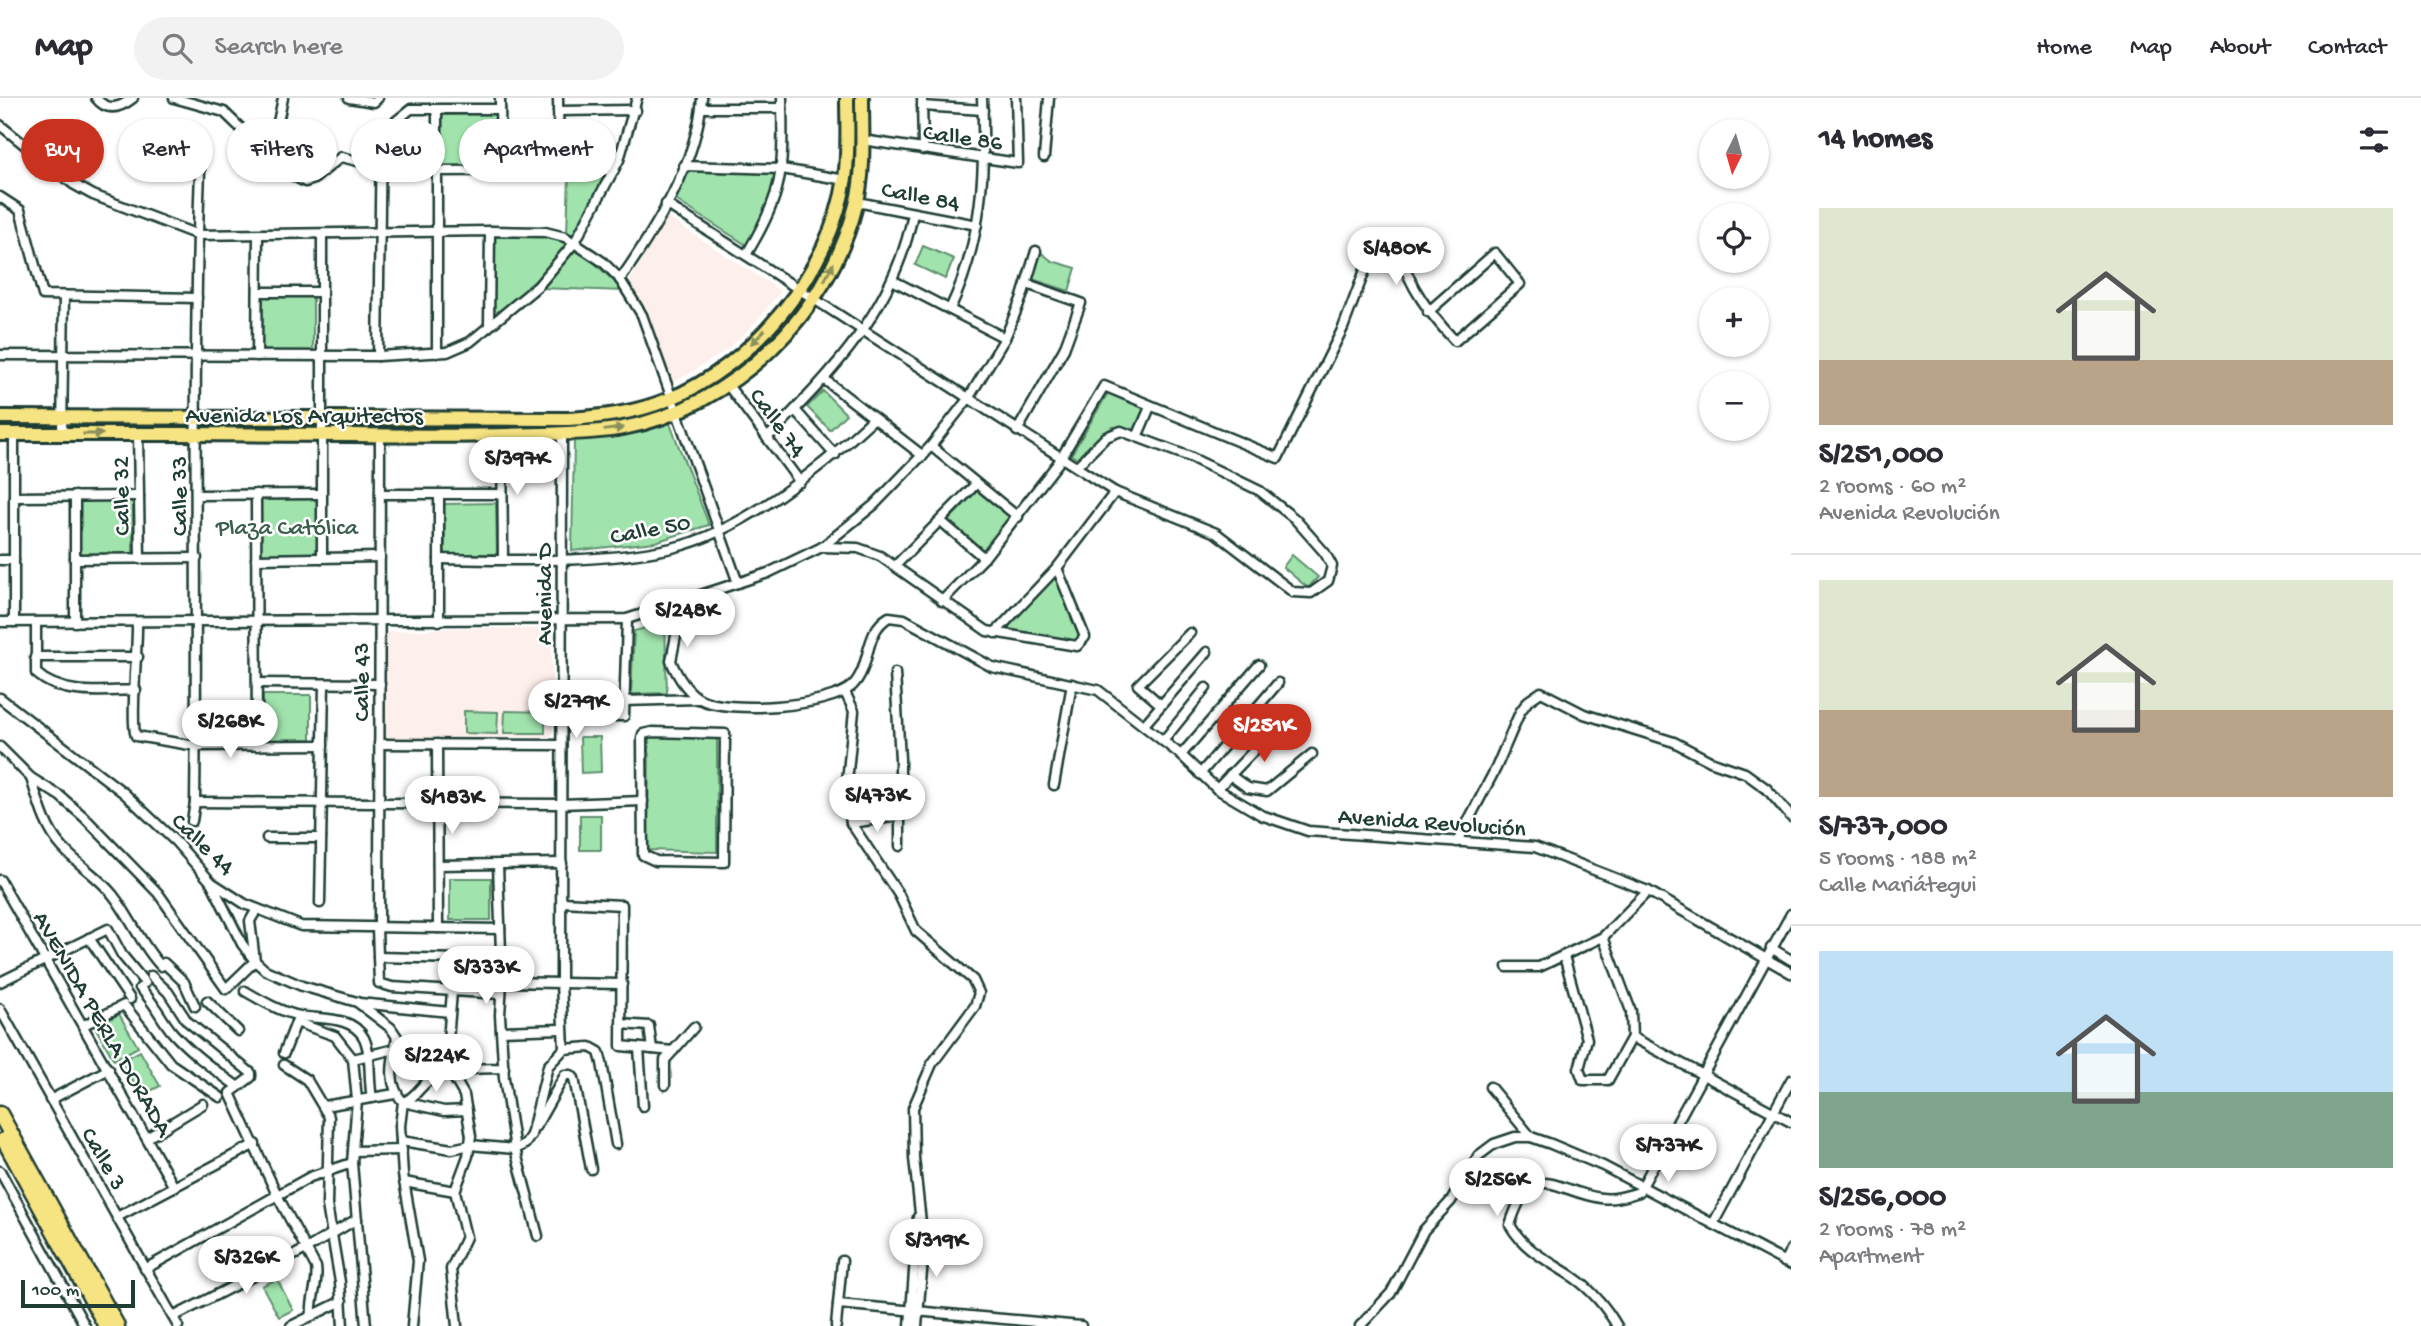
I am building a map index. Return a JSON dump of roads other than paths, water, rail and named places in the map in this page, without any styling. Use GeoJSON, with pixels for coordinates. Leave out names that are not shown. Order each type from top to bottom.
{"type":"FeatureCollection","features":[{"type":"Feature","properties":{"kind":"highway"},"geometry":{"type":"LineString","coordinates":[[0,1114],[117,1326]]}},
{"type":"Feature","properties":{"kind":"highway"},"geometry":{"type":"LineString","coordinates":[[0,1133],[106,1326]]}},
{"type":"Feature","properties":{"kind":"main road","name":"Avenida Los Arquitectos"},"geometry":{"type":"LineString","coordinates":[[0,418],[588,418],[625,413],[670,399],[724,367],[755,340],[798,289],[827,238],[845,180],[847,98]]}},
{"type":"Feature","properties":{"kind":"main road","name":"Avenida Los Arquitectos"},"geometry":{"type":"LineString","coordinates":[[0,434],[502,435],[625,428],[675,412],[727,384],[779,341],[813,300],[836,258],[857,202],[862,98]]}},
{"type":"Feature","properties":{"kind":"street"},"geometry":{"type":"LineString","coordinates":[[96,98],[102,106],[113,108],[133,98]]}},
{"type":"Feature","properties":{"kind":"street"},"geometry":{"type":"LineString","coordinates":[[174,98],[224,112],[231,119]]}},
{"type":"Feature","properties":{"kind":"street"},"geometry":{"type":"LineString","coordinates":[[279,119],[283,98]]}},
{"type":"Feature","properties":{"kind":"street"},"geometry":{"type":"LineString","coordinates":[[349,98],[374,103],[378,98]]}},
{"type":"Feature","properties":{"kind":"street"},"geometry":{"type":"LineString","coordinates":[[500,98],[500,119]]}},
{"type":"Feature","properties":{"kind":"street"},"geometry":{"type":"LineString","coordinates":[[558,98],[558,119]]}},
{"type":"Feature","properties":{"kind":"street"},"geometry":{"type":"LineString","coordinates":[[616,165],[636,110],[637,98]]}},
{"type":"Feature","properties":{"kind":"street"},"geometry":{"type":"LineString","coordinates":[[746,255],[770,216],[782,169],[782,98]]}},
{"type":"Feature","properties":{"kind":"street"},"geometry":{"type":"LineString","coordinates":[[950,309],[965,276],[977,226],[985,159],[982,98]]}},
{"type":"Feature","properties":{"kind":"street","name":"Calle 86"},"geometry":{"type":"LineString","coordinates":[[862,141],[1018,163],[1016,98]]}},
{"type":"Feature","properties":{"kind":"street"},"geometry":{"type":"LineString","coordinates":[[1044,157],[1049,98]]}},
{"type":"Feature","properties":{"kind":"street"},"geometry":{"type":"LineString","coordinates":[[923,150],[922,102],[983,110]]}},
{"type":"Feature","properties":{"kind":"street"},"geometry":{"type":"LineString","coordinates":[[620,280],[666,204],[684,166],[702,103],[782,108]]}},
{"type":"Feature","properties":{"kind":"street"},"geometry":{"type":"LineString","coordinates":[[398,119],[411,109],[500,110]]}},
{"type":"Feature","properties":{"kind":"street"},"geometry":{"type":"LineString","coordinates":[[437,109],[437,119]]}},
{"type":"Feature","properties":{"kind":"street"},"geometry":{"type":"LineString","coordinates":[[558,111],[636,110]]}},
{"type":"Feature","properties":{"kind":"street"},"geometry":{"type":"LineString","coordinates":[[0,125],[73,184],[93,195],[198,235],[545,232],[575,242],[620,280],[645,322],[670,399],[738,583]]}},
{"type":"Feature","properties":{"kind":"street"},"geometry":{"type":"LineString","coordinates":[[684,166],[782,169],[845,180]]}},
{"type":"Feature","properties":{"kind":"street","name":"Calle 33"},"geometry":{"type":"LineString","coordinates":[[192,821],[196,746],[200,182]]}},
{"type":"Feature","properties":{"kind":"street"},"geometry":{"type":"LineString","coordinates":[[377,356],[380,182]]}},
{"type":"Feature","properties":{"kind":"street"},"geometry":{"type":"LineString","coordinates":[[437,353],[438,182]]}},
{"type":"Feature","properties":{"kind":"street"},"geometry":{"type":"LineString","coordinates":[[0,355],[377,356],[437,353],[470,342],[538,286],[575,242],[608,182]]}},
{"type":"Feature","properties":{"kind":"street"},"geometry":{"type":"LineString","coordinates":[[0,197],[19,210],[42,293],[64,296],[197,298]]}},
{"type":"Feature","properties":{"kind":"street","name":"Calle 84"},"geometry":{"type":"LineString","coordinates":[[857,202],[977,226]]}},
{"type":"Feature","properties":{"kind":"street"},"geometry":{"type":"LineString","coordinates":[[666,204],[1115,492],[1216,533],[1293,592],[1311,593],[1324,585],[1330,576],[1332,566],[1321,548],[1295,519],[1260,491],[1138,435],[1113,432],[1077,466]]}},
{"type":"Feature","properties":{"kind":"street"},"geometry":{"type":"LineString","coordinates":[[767,438],[825,380],[863,331],[892,280],[905,250],[913,213]]}},
{"type":"Feature","properties":{"kind":"street"},"geometry":{"type":"LineString","coordinates":[[489,231],[489,325]]}},
{"type":"Feature","properties":{"kind":"street"},"geometry":{"type":"LineString","coordinates":[[322,234],[322,558]]}},
{"type":"Feature","properties":{"kind":"street"},"geometry":{"type":"LineString","coordinates":[[257,356],[258,235]]}},
{"type":"Feature","properties":{"kind":"street"},"geometry":{"type":"LineString","coordinates":[[942,601],[984,558],[1018,517],[1063,457],[1104,386],[1278,458],[1343,328],[1373,249],[1387,246],[1399,251],[1411,285],[1428,312],[1455,341],[1520,285],[1495,253],[1428,312]]}},
{"type":"Feature","properties":{"kind":"street"},"geometry":{"type":"LineString","coordinates":[[0,622],[627,619],[677,605],[768,573],[822,547],[874,505],[923,456],[968,399],[1005,338],[1027,284],[1036,251]]}},
{"type":"Feature","properties":{"kind":"street"},"geometry":{"type":"LineString","coordinates":[[892,280],[1005,338]]}},
{"type":"Feature","properties":{"kind":"street"},"geometry":{"type":"LineString","coordinates":[[1017,431],[1064,349],[1081,303],[1027,284]]}},
{"type":"Feature","properties":{"kind":"street"},"geometry":{"type":"LineString","coordinates":[[258,292],[321,292]]}},
{"type":"Feature","properties":{"kind":"street"},"geometry":{"type":"LineString","coordinates":[[62,434],[64,296]]}},
{"type":"Feature","properties":{"kind":"street"},"geometry":{"type":"LineString","coordinates":[[825,380],[872,420],[923,456]]}},
{"type":"Feature","properties":{"kind":"street","name":"Calle 74"},"geometry":{"type":"LineString","coordinates":[[727,384],[800,482]]}},
{"type":"Feature","properties":{"kind":"street"},"geometry":{"type":"LineString","coordinates":[[1138,435],[1150,407]]}},
{"type":"Feature","properties":{"kind":"street"},"geometry":{"type":"LineString","coordinates":[[795,410],[835,455]]}},
{"type":"Feature","properties":{"kind":"street","name":"Calle 50"},"geometry":{"type":"LineString","coordinates":[[439,559],[618,556],[672,548],[719,531],[800,482],[835,455],[872,420]]}},
{"type":"Feature","properties":{"kind":"street","name":"Calle 32"},"geometry":{"type":"LineString","coordinates":[[138,433],[140,559]]}},
{"type":"Feature","properties":{"kind":"street","name":"Avenida D"},"geometry":{"type":"LineString","coordinates":[[562,433],[561,1029],[564,1049]]}},
{"type":"Feature","properties":{"kind":"street"},"geometry":{"type":"LineString","coordinates":[[14,622],[15,434]]}},
{"type":"Feature","properties":{"kind":"street"},"geometry":{"type":"LineString","coordinates":[[502,435],[503,559]]}},
{"type":"Feature","properties":{"kind":"street","name":"Calle 43"},"geometry":{"type":"LineString","coordinates":[[380,436],[379,983],[392,987],[452,992]]}},
{"type":"Feature","properties":{"kind":"street"},"geometry":{"type":"LineString","coordinates":[[931,446],[1018,517]]}},
{"type":"Feature","properties":{"kind":"street"},"geometry":{"type":"LineString","coordinates":[[895,566],[942,522],[976,484]]}},
{"type":"Feature","properties":{"kind":"street"},"geometry":{"type":"LineString","coordinates":[[995,633],[1057,568],[1115,492]]}},
{"type":"Feature","properties":{"kind":"street"},"geometry":{"type":"LineString","coordinates":[[256,494],[257,746]]}},
{"type":"Feature","properties":{"kind":"street"},"geometry":{"type":"LineString","coordinates":[[198,495],[321,494]]}},
{"type":"Feature","properties":{"kind":"street"},"geometry":{"type":"LineString","coordinates":[[380,494],[502,495]]}},
{"type":"Feature","properties":{"kind":"street"},"geometry":{"type":"LineString","coordinates":[[439,494],[439,621]]}},
{"type":"Feature","properties":{"kind":"street"},"geometry":{"type":"LineString","coordinates":[[75,496],[75,622]]}},
{"type":"Feature","properties":{"kind":"street"},"geometry":{"type":"LineString","coordinates":[[14,497],[139,496]]}},
{"type":"Feature","properties":{"kind":"street"},"geometry":{"type":"LineString","coordinates":[[942,522],[984,558]]}},
{"type":"Feature","properties":{"kind":"street"},"geometry":{"type":"LineString","coordinates":[[822,547],[863,550],[895,566],[973,623],[995,633],[1069,647],[1084,642],[1083,628],[1057,568]]}},
{"type":"Feature","properties":{"kind":"street"},"geometry":{"type":"LineString","coordinates":[[256,559],[380,557]]}},
{"type":"Feature","properties":{"kind":"street"},"geometry":{"type":"LineString","coordinates":[[75,559],[197,558]]}},
{"type":"Feature","properties":{"kind":"street"},"geometry":{"type":"LineString","coordinates":[[0,560],[14,560]]}},
{"type":"Feature","properties":{"kind":"street"},"geometry":{"type":"LineString","coordinates":[[677,605],[679,621],[671,661],[679,678],[699,699]]}},
{"type":"Feature","properties":{"kind":"street","name":"Avenida Revolución"},"geometry":{"type":"LineString","coordinates":[[845,692],[859,678],[875,631],[885,620],[896,617],[992,667],[1098,690],[1181,755],[1217,789],[1261,815],[1308,831],[1535,847],[1648,891],[1791,973]]}},
{"type":"Feature","properties":{"kind":"street"},"geometry":{"type":"LineString","coordinates":[[561,716],[624,716],[627,619]]}},
{"type":"Feature","properties":{"kind":"street"},"geometry":{"type":"LineString","coordinates":[[36,622],[36,673],[54,685],[95,691],[136,690]]}},
{"type":"Feature","properties":{"kind":"street"},"geometry":{"type":"LineString","coordinates":[[137,622],[138,657],[133,727],[136,736],[196,746],[323,745]]}},
{"type":"Feature","properties":{"kind":"street"},"geometry":{"type":"LineString","coordinates":[[1161,705],[1138,685],[1190,633]]}},
{"type":"Feature","properties":{"kind":"street"},"geometry":{"type":"LineString","coordinates":[[1144,725],[1207,652]]}},
{"type":"Feature","properties":{"kind":"street"},"geometry":{"type":"LineString","coordinates":[[36,657],[138,657]]}},
{"type":"Feature","properties":{"kind":"street"},"geometry":{"type":"LineString","coordinates":[[1181,755],[1259,665]]}},
{"type":"Feature","properties":{"kind":"street"},"geometry":{"type":"LineString","coordinates":[[895,673],[901,760],[900,846]]}},
{"type":"Feature","properties":{"kind":"street"},"geometry":{"type":"LineString","coordinates":[[258,684],[380,684]]}},
{"type":"Feature","properties":{"kind":"street"},"geometry":{"type":"LineString","coordinates":[[320,903],[324,684]]}},
{"type":"Feature","properties":{"kind":"street"},"geometry":{"type":"LineString","coordinates":[[1054,785],[1072,684]]}},
{"type":"Feature","properties":{"kind":"street"},"geometry":{"type":"LineString","coordinates":[[1200,774],[1278,684]]}},
{"type":"Feature","properties":{"kind":"street"},"geometry":{"type":"LineString","coordinates":[[1163,741],[1206,688]]}},
{"type":"Feature","properties":{"kind":"street"},"geometry":{"type":"LineString","coordinates":[[623,701],[699,699],[734,705],[786,705],[814,702],[845,692],[854,711],[846,792],[851,823],[899,895],[916,931],[973,980],[979,993],[975,1006],[932,1064],[915,1101],[913,1135],[924,1263],[909,1326]]}},
{"type":"Feature","properties":{"kind":"street"},"geometry":{"type":"LineString","coordinates":[[1457,842],[1473,814],[1520,712],[1528,701],[1541,692],[1584,714],[1674,741],[1710,761],[1745,773],[1767,789],[1791,816]]}},
{"type":"Feature","properties":{"kind":"street","name":"Calle 44"},"geometry":{"type":"LineString","coordinates":[[0,698],[124,793],[176,842],[211,882],[257,909],[301,926],[500,929]]}},
{"type":"Feature","properties":{"kind":"street"},"geometry":{"type":"LineString","coordinates":[[1217,789],[1287,716]]}},
{"type":"Feature","properties":{"kind":"street"},"geometry":{"type":"LineString","coordinates":[[643,734],[725,734],[724,862],[646,859],[643,801],[643,734]]}},
{"type":"Feature","properties":{"kind":"street"},"geometry":{"type":"LineString","coordinates":[[379,744],[561,745]]}},
{"type":"Feature","properties":{"kind":"street"},"geometry":{"type":"LineString","coordinates":[[438,744],[438,928]]}},
{"type":"Feature","properties":{"kind":"street"},"geometry":{"type":"LineString","coordinates":[[0,747],[31,778],[68,803],[158,893],[226,989],[255,961]]}},
{"type":"Feature","properties":{"kind":"street"},"geometry":{"type":"LineString","coordinates":[[1230,775],[1248,788],[1267,791],[1312,754]]}},
{"type":"Feature","properties":{"kind":"street"},"geometry":{"type":"LineString","coordinates":[[31,778],[40,807],[62,847],[114,895],[150,955],[184,982],[195,1006]]}},
{"type":"Feature","properties":{"kind":"street"},"geometry":{"type":"LineString","coordinates":[[195,802],[561,804],[643,801]]}},
{"type":"Feature","properties":{"kind":"street"},"geometry":{"type":"LineString","coordinates":[[851,823],[900,816]]}},
{"type":"Feature","properties":{"kind":"street"},"geometry":{"type":"LineString","coordinates":[[267,838],[321,838]]}},
{"type":"Feature","properties":{"kind":"street"},"geometry":{"type":"LineString","coordinates":[[438,865],[562,863]]}},
{"type":"Feature","properties":{"kind":"street"},"geometry":{"type":"LineString","coordinates":[[498,866],[504,1068],[515,1149],[538,1236]]}},
{"type":"Feature","properties":{"kind":"street","name":"AVENIDA PERLA DORADA"},"geometry":{"type":"LineString","coordinates":[[0,880],[174,1186]]}},
{"type":"Feature","properties":{"kind":"street"},"geometry":{"type":"LineString","coordinates":[[211,882],[242,944],[255,961],[275,976],[358,1002],[450,1012]]}},
{"type":"Feature","properties":{"kind":"street"},"geometry":{"type":"LineString","coordinates":[[1507,967],[1539,967],[1603,937],[1624,919],[1648,891]]}},
{"type":"Feature","properties":{"kind":"street"},"geometry":{"type":"LineString","coordinates":[[562,902],[622,905],[621,1046],[673,1051]]}},
{"type":"Feature","properties":{"kind":"street"},"geometry":{"type":"LineString","coordinates":[[255,961],[250,921],[257,909]]}},
{"type":"Feature","properties":{"kind":"street"},"geometry":{"type":"LineString","coordinates":[[1618,1326],[1605,1305],[1576,1279],[1519,1241],[1510,1225],[1523,1193],[1542,1183],[1560,1184],[1599,1198],[1620,1198],[1639,1192],[1701,1074],[1791,914]]}},
{"type":"Feature","properties":{"kind":"street"},"geometry":{"type":"LineString","coordinates":[[0,982],[108,929],[122,956],[146,983],[164,1021],[181,1042],[237,1087]]}},
{"type":"Feature","properties":{"kind":"street"},"geometry":{"type":"LineString","coordinates":[[1564,956],[1587,1039],[1579,1069],[1583,1080],[1608,1080],[1632,1037],[1631,1011],[1603,937]]}},
{"type":"Feature","properties":{"kind":"street"},"geometry":{"type":"LineString","coordinates":[[89,938],[130,999]]}},
{"type":"Feature","properties":{"kind":"street"},"geometry":{"type":"LineString","coordinates":[[1771,948],[1791,960]]}},
{"type":"Feature","properties":{"kind":"street"},"geometry":{"type":"LineString","coordinates":[[378,957],[501,960]]}},
{"type":"Feature","properties":{"kind":"street"},"geometry":{"type":"LineString","coordinates":[[502,982],[622,984]]}},
{"type":"Feature","properties":{"kind":"street"},"geometry":{"type":"LineString","coordinates":[[146,983],[168,992],[187,1021],[251,1073],[251,1077],[230,1093],[318,1279],[311,1304],[312,1316]]}},
{"type":"Feature","properties":{"kind":"street"},"geometry":{"type":"LineString","coordinates":[[245,991],[335,1036],[353,1059],[357,1100],[352,1163],[366,1326]]}},
{"type":"Feature","properties":{"kind":"street"},"geometry":{"type":"LineString","coordinates":[[457,1326],[451,1269],[466,1237],[455,1191],[470,1146],[464,1095],[450,1071],[447,1052],[452,992],[500,994]]}},
{"type":"Feature","properties":{"kind":"street"},"geometry":{"type":"LineString","coordinates":[[207,1001],[238,1031]]}},
{"type":"Feature","properties":{"kind":"street"},"geometry":{"type":"LineString","coordinates":[[358,1002],[391,1028],[397,1037],[391,1074],[396,1094],[403,1102],[444,1111],[467,1110]]}},
{"type":"Feature","properties":{"kind":"street"},"geometry":{"type":"LineString","coordinates":[[84,1025],[124,1005],[171,1064],[220,1097]]}},
{"type":"Feature","properties":{"kind":"street","name":"Calle 3"},"geometry":{"type":"LineString","coordinates":[[0,1009],[178,1326]]}},
{"type":"Feature","properties":{"kind":"street"},"geometry":{"type":"LineString","coordinates":[[284,1053],[297,1019]]}},
{"type":"Feature","properties":{"kind":"street"},"geometry":{"type":"LineString","coordinates":[[297,1019],[347,1023],[364,1038],[372,1098]]}},
{"type":"Feature","properties":{"kind":"street"},"geometry":{"type":"LineString","coordinates":[[621,1024],[649,1026],[652,1049]]}},
{"type":"Feature","properties":{"kind":"street"},"geometry":{"type":"LineString","coordinates":[[665,1085],[665,1060],[694,1027]]}},
{"type":"Feature","properties":{"kind":"street"},"geometry":{"type":"LineString","coordinates":[[501,1031],[561,1029]]}},
{"type":"Feature","properties":{"kind":"street"},"geometry":{"type":"LineString","coordinates":[[1632,1037],[1791,1122]]}},
{"type":"Feature","properties":{"kind":"street"},"geometry":{"type":"LineString","coordinates":[[531,1135],[548,1066],[564,1049],[590,1047],[599,1052],[616,1144]]}},
{"type":"Feature","properties":{"kind":"street"},"geometry":{"type":"LineString","coordinates":[[639,1048],[643,1107]]}},
{"type":"Feature","properties":{"kind":"street"},"geometry":{"type":"LineString","coordinates":[[353,1059],[395,1049]]}},
{"type":"Feature","properties":{"kind":"street"},"geometry":{"type":"LineString","coordinates":[[284,1065],[307,1080],[324,1106],[330,1130],[326,1171],[331,1236],[342,1301],[343,1326]]}},
{"type":"Feature","properties":{"kind":"street"},"geometry":{"type":"LineString","coordinates":[[403,1102],[409,1101],[427,1082],[450,1071],[504,1068]]}},
{"type":"Feature","properties":{"kind":"street"},"geometry":{"type":"LineString","coordinates":[[50,1100],[109,1069]]}},
{"type":"Feature","properties":{"kind":"street"},"geometry":{"type":"LineString","coordinates":[[353,1151],[402,1146],[515,1149],[525,1144],[565,1075],[571,1074],[574,1078],[591,1169]]}},
{"type":"Feature","properties":{"kind":"street"},"geometry":{"type":"LineString","coordinates":[[1713,1224],[1791,1080]]}},
{"type":"Feature","properties":{"kind":"street"},"geometry":{"type":"LineString","coordinates":[[1490,1087],[1531,1137],[1643,1186],[1788,1264],[1791,1249]]}},
{"type":"Feature","properties":{"kind":"street"},"geometry":{"type":"LineString","coordinates":[[324,1106],[396,1094]]}},
{"type":"Feature","properties":{"kind":"street"},"geometry":{"type":"LineString","coordinates":[[403,1102],[404,1182],[418,1261],[412,1326]]}},
{"type":"Feature","properties":{"kind":"street"},"geometry":{"type":"LineString","coordinates":[[147,1138],[203,1104]]}},
{"type":"Feature","properties":{"kind":"street"},"geometry":{"type":"LineString","coordinates":[[1360,1326],[1391,1293],[1424,1230],[1451,1202],[1478,1156],[1500,1141],[1531,1137]]}},
{"type":"Feature","properties":{"kind":"street"},"geometry":{"type":"LineString","coordinates":[[117,1217],[255,1144]]}},
{"type":"Feature","properties":{"kind":"street"},"geometry":{"type":"LineString","coordinates":[[145,1269],[326,1171],[352,1163]]}},
{"type":"Feature","properties":{"kind":"street"},"geometry":{"type":"LineString","coordinates":[[0,1171],[85,1326]]}},
{"type":"Feature","properties":{"kind":"street"},"geometry":{"type":"LineString","coordinates":[[404,1182],[455,1191]]}},
{"type":"Feature","properties":{"kind":"street"},"geometry":{"type":"LineString","coordinates":[[173,1317],[331,1236],[357,1219]]}},
{"type":"Feature","properties":{"kind":"street"},"geometry":{"type":"LineString","coordinates":[[836,1326],[842,1261]]}},
{"type":"Feature","properties":{"kind":"street"},"geometry":{"type":"LineString","coordinates":[[291,1326],[305,1323],[312,1316],[342,1301]]}},
{"type":"Feature","properties":{"kind":"street"},"geometry":{"type":"LineString","coordinates":[[838,1304],[1081,1326]]}},
{"type":"Feature","properties":{"kind":"street"},"geometry":{"type":"LineString","coordinates":[[914,1311],[916,1326]]}},
{"type":"Feature","properties":{"kind":"park label","name":"Plaza Católica"},"geometry":{"type":"Point","coordinates":[287,526]}}]}
